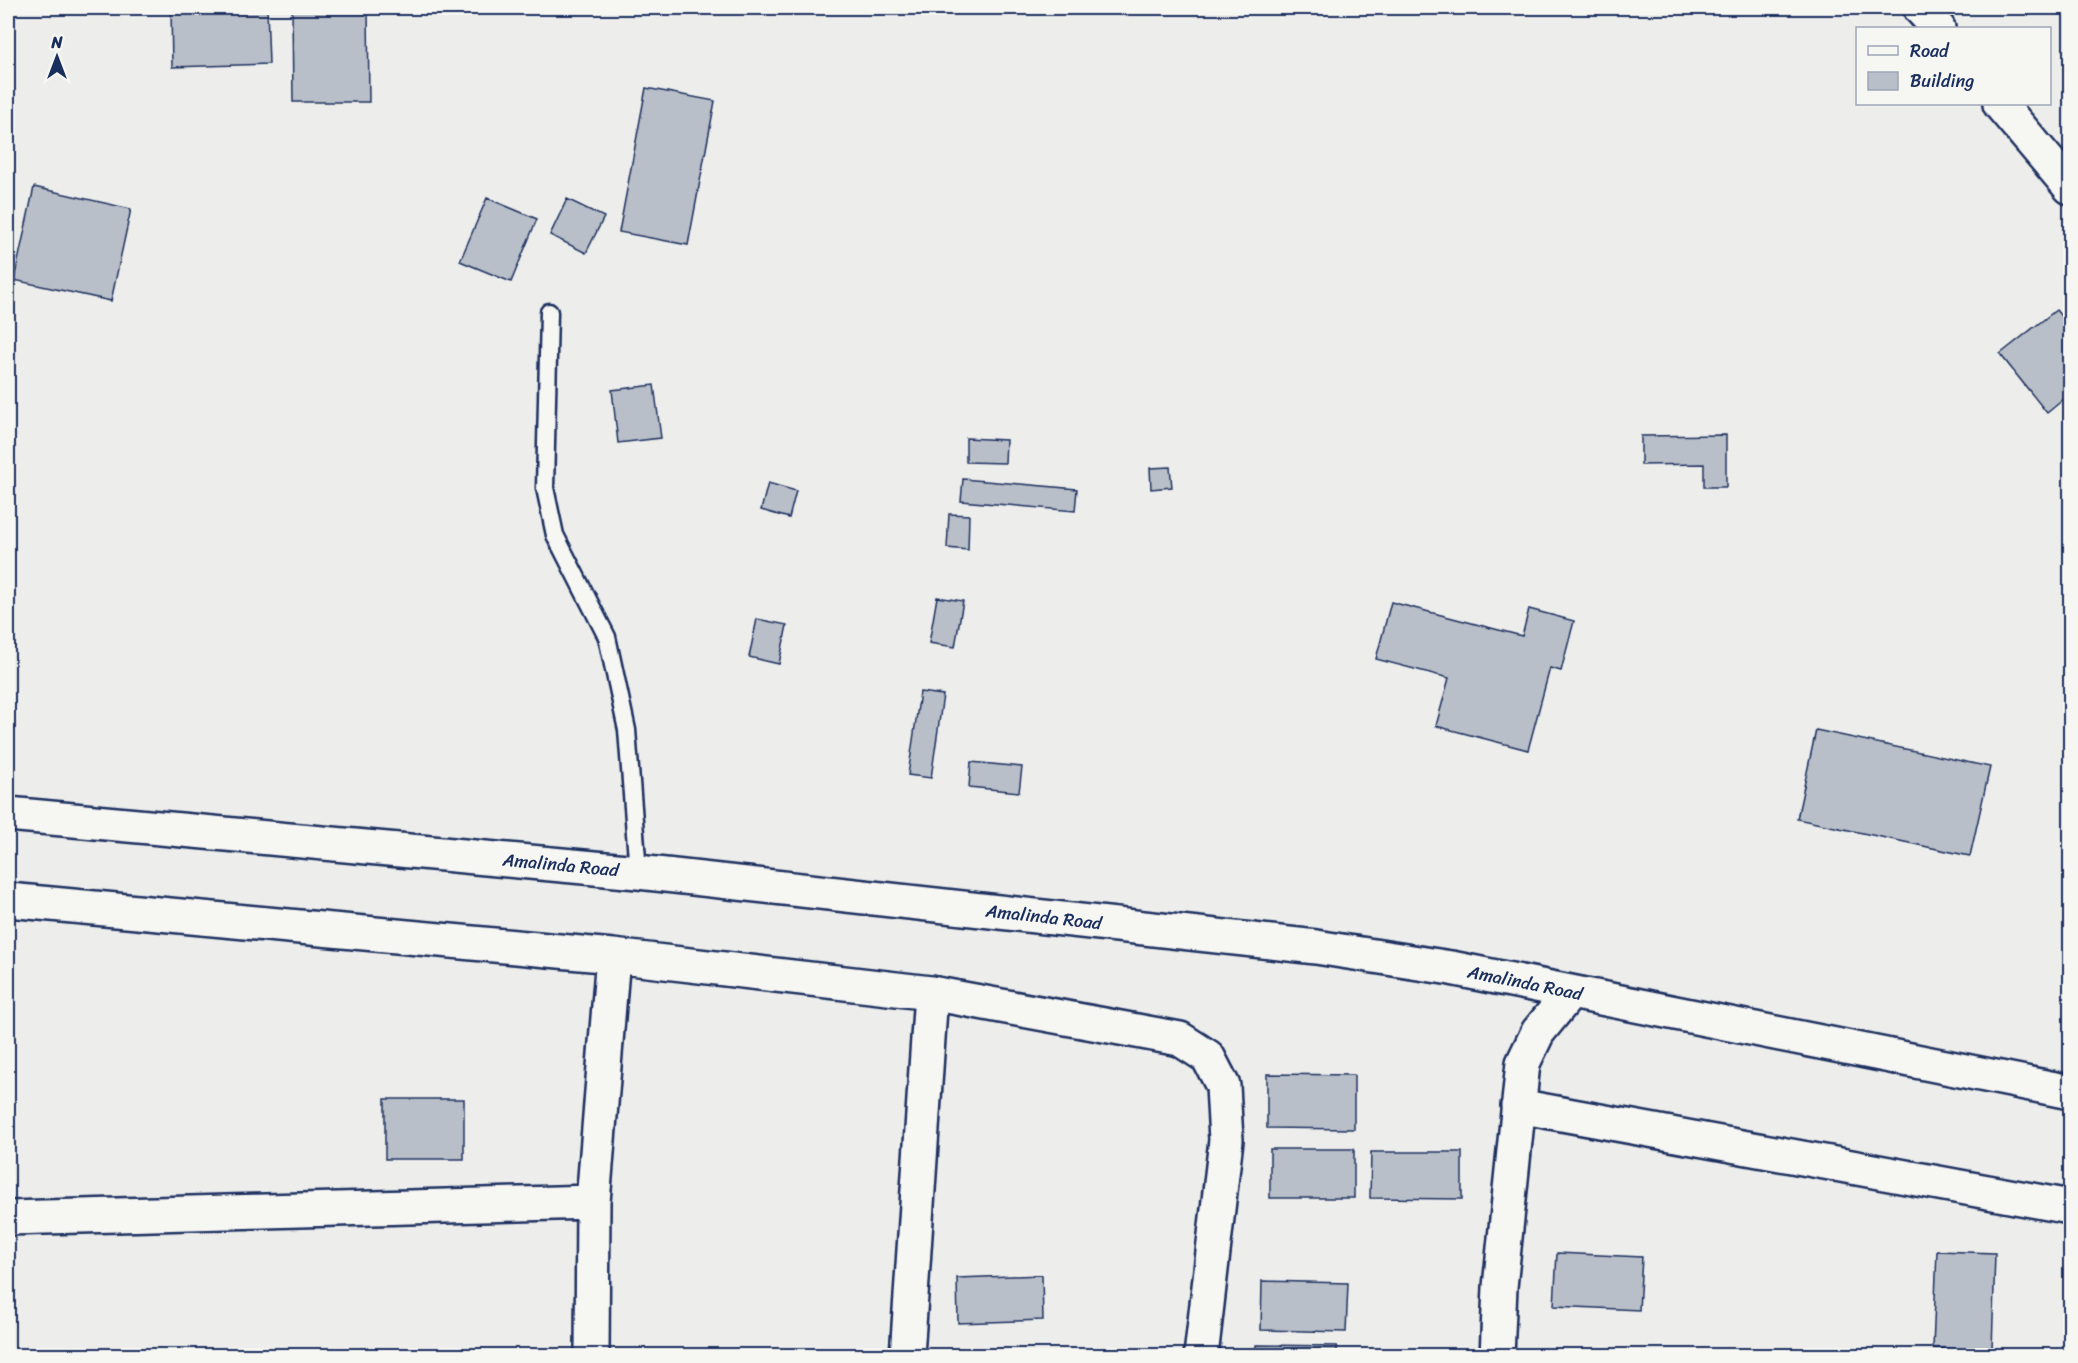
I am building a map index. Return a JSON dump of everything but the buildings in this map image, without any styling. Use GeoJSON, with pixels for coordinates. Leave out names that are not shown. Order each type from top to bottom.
{"type":"FeatureCollection","features":[{"type":"Feature","properties":{"kind":"street"},"geometry":{"type":"LineString","coordinates":[[1920,8],[1937,27]]}},
{"type":"Feature","properties":{"kind":"street"},"geometry":{"type":"LineString","coordinates":[[2001,105],[2070,187]]}},
{"type":"Feature","properties":{"kind":"street","name":"Amalinda Road"},"geometry":{"type":"LineString","coordinates":[[8,814],[638,872],[1316,947],[1451,968],[1569,994],[2070,1092]]}},
{"type":"Feature","properties":{"kind":"street"},"geometry":{"type":"LineString","coordinates":[[8,900],[613,956],[932,993],[1180,1039],[1208,1057],[1222,1086],[1226,1140],[1202,1356]]}},
{"type":"Feature","properties":{"kind":"street"},"geometry":{"type":"LineString","coordinates":[[592,1356],[592,1202],[613,956]]}},
{"type":"Feature","properties":{"kind":"street"},"geometry":{"type":"LineString","coordinates":[[907,1356],[932,993]]}},
{"type":"Feature","properties":{"kind":"street"},"geometry":{"type":"LineString","coordinates":[[1497,1356],[1500,1287],[1523,1063],[1538,1032],[1569,994]]}},
{"type":"Feature","properties":{"kind":"street"},"geometry":{"type":"LineString","coordinates":[[1518,1106],[2070,1207]]}},
{"type":"Feature","properties":{"kind":"street"},"geometry":{"type":"LineString","coordinates":[[8,1218],[592,1202]]}},
{"type":"Feature","properties":{"kind":"lane"},"geometry":{"type":"LineString","coordinates":[[549,312],[545,488],[555,535],[607,637],[627,730],[638,872]]}}]}
